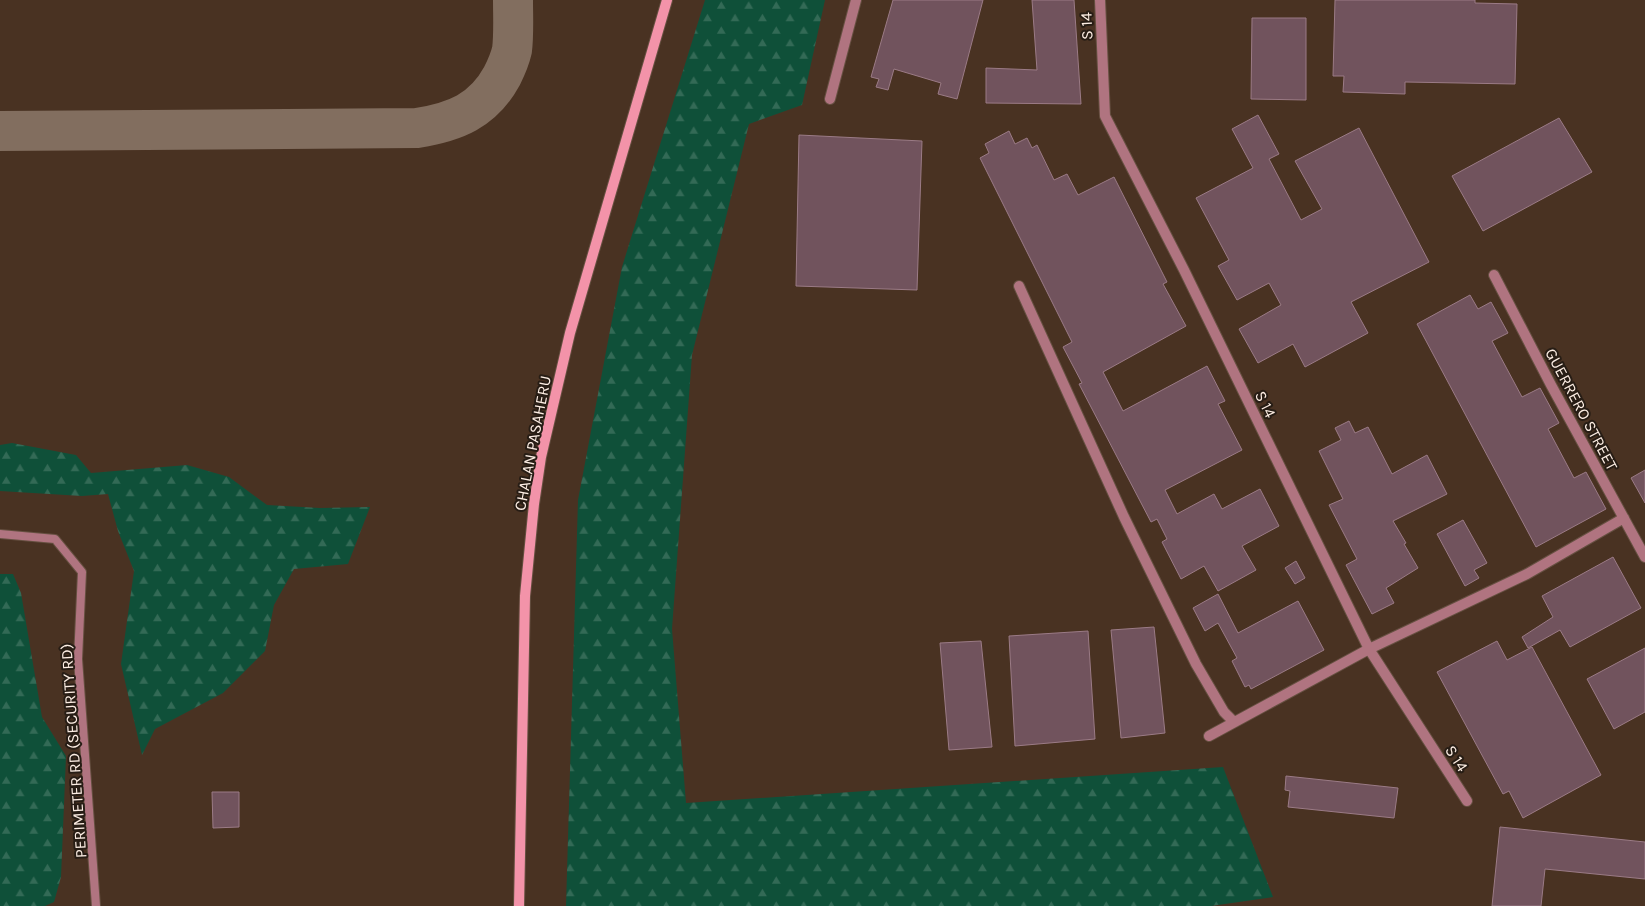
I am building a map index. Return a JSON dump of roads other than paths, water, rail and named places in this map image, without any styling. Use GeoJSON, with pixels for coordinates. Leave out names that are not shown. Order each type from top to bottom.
{"type":"FeatureCollection","features":[{"type":"Feature","properties":{"kind":"main road","name":"CHALAN PASAHERU"},"geometry":{"type":"LineString","coordinates":[[519,906],[525,596],[534,504],[541,457],[570,333],[666,0]]}},
{"type":"Feature","properties":{"kind":"street"},"geometry":{"type":"LineString","coordinates":[[830,99],[856,0]]}},
{"type":"Feature","properties":{"kind":"street","name":"S 14"},"geometry":{"type":"LineString","coordinates":[[1100,0],[1105,116],[1184,270],[1369,649],[1467,801]]}},
{"type":"Feature","properties":{"kind":"street","name":"GUERRERO STREET"},"geometry":{"type":"LineString","coordinates":[[1494,275],[1645,557]]}},
{"type":"Feature","properties":{"kind":"street"},"geometry":{"type":"LineString","coordinates":[[1019,286],[1124,517],[1196,664],[1224,712],[1234,722]]}},
{"type":"Feature","properties":{"kind":"street"},"geometry":{"type":"LineString","coordinates":[[1209,736],[1369,649],[1527,574],[1624,518]]}},
{"type":"Feature","properties":{"kind":"lane","name":"PERIMETER RD (SECURITY RD)"},"geometry":{"type":"LineString","coordinates":[[0,534],[55,539],[82,572],[78,659],[96,906]]}}]}
